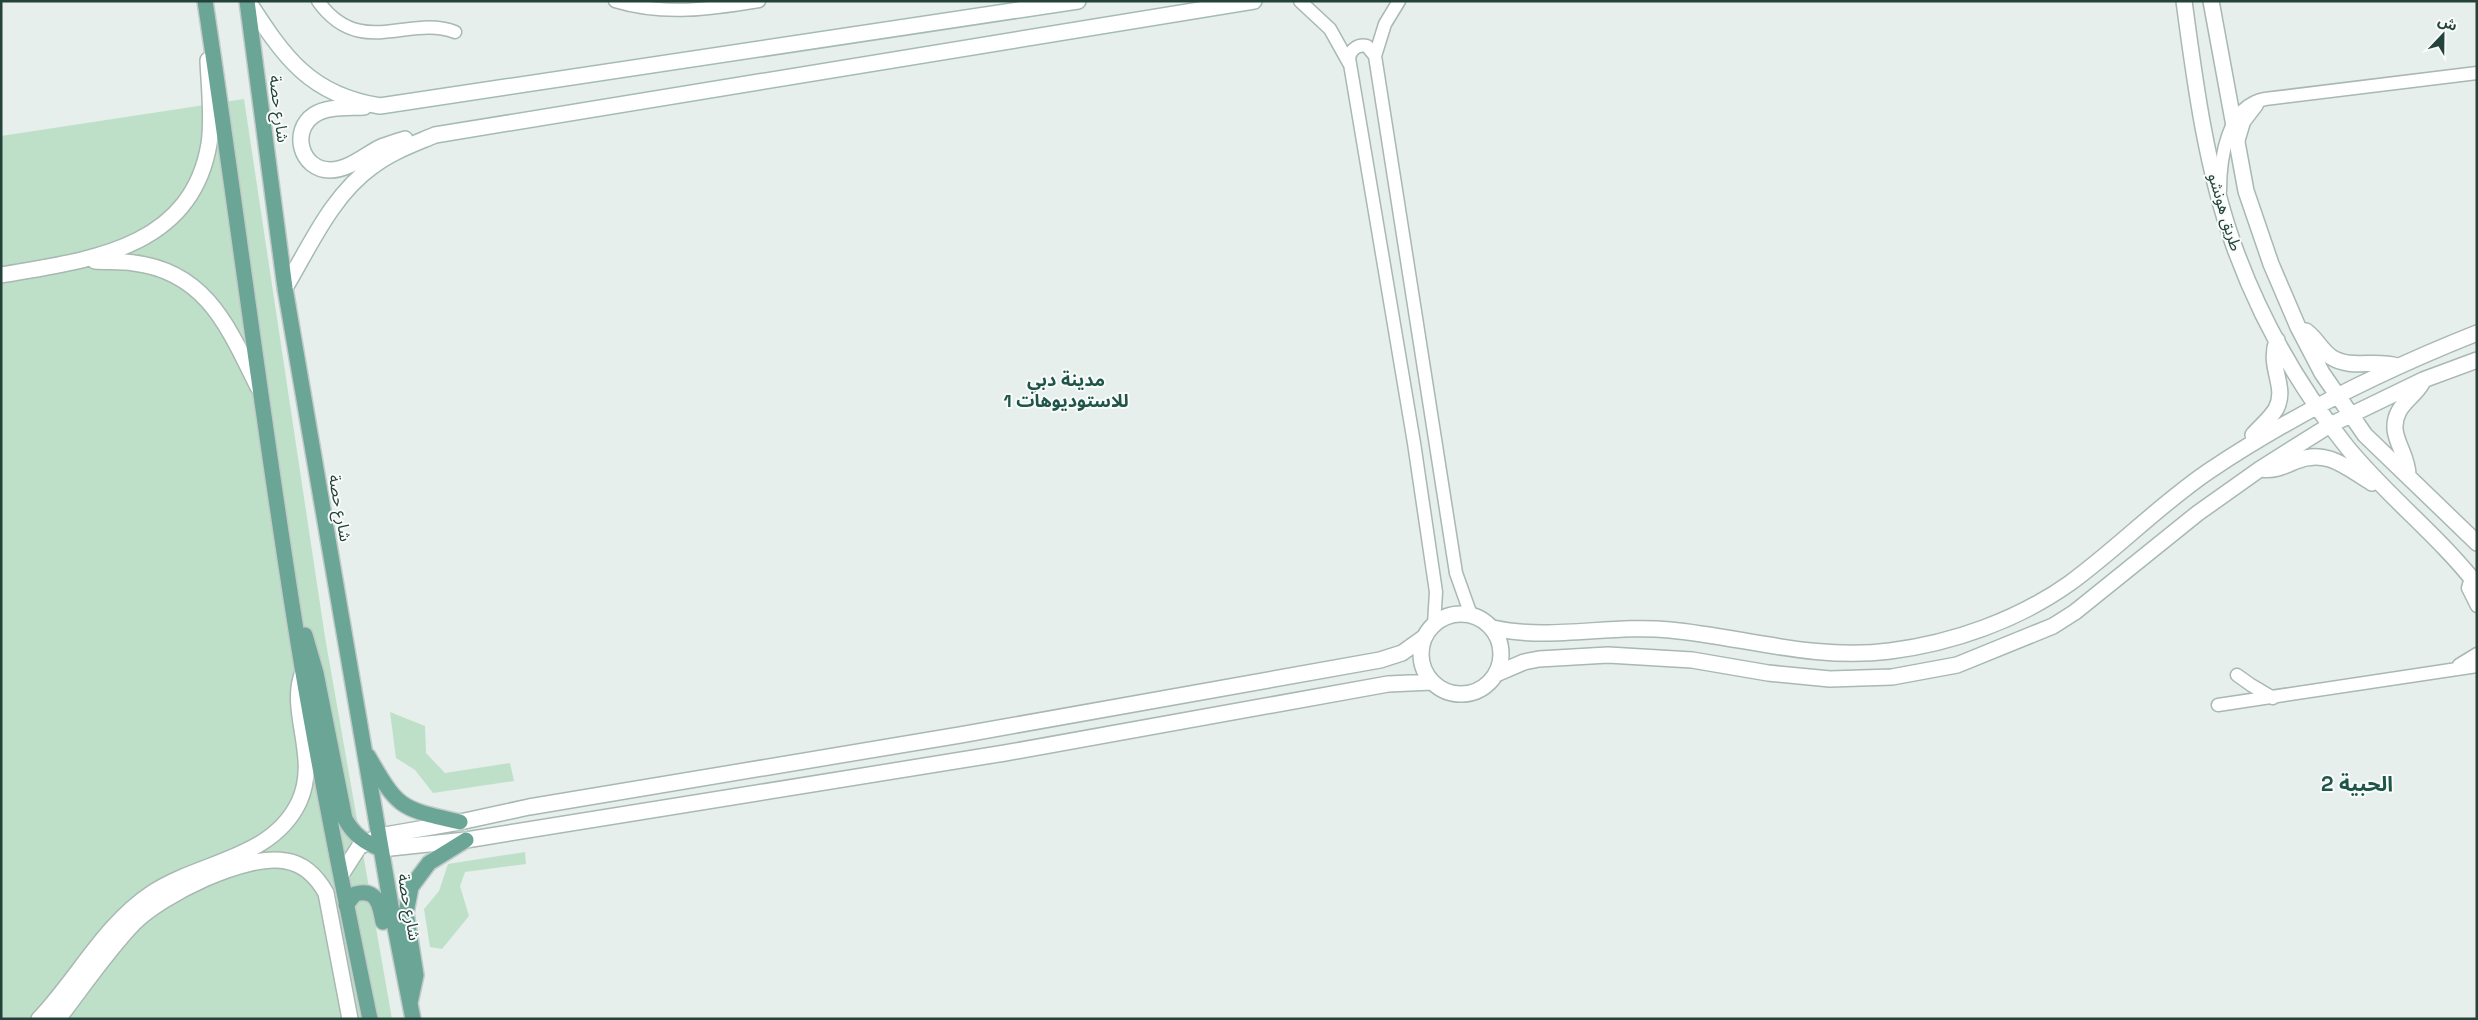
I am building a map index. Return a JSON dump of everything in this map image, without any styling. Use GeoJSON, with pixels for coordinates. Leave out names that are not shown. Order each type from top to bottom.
{"type":"FeatureCollection","features":[{"type":"Feature","properties":{"kind":"main road"},"geometry":{"type":"LineString","coordinates":[[205,1],[220,89],[260,391],[303,672],[346,904],[370,1019]]}},
{"type":"Feature","properties":{"kind":"main road","name":"شارع حصة"},"geometry":{"type":"LineString","coordinates":[[248,1],[285,288],[363,748],[375,842],[411,1012]]}},
{"type":"Feature","properties":{"kind":"main road"},"geometry":{"type":"LineString","coordinates":[[293,606],[314,665],[345,819],[351,830],[375,842]]}},
{"type":"Feature","properties":{"kind":"main road"},"geometry":{"type":"LineString","coordinates":[[363,748],[397,801],[418,812],[460,822]]}},
{"type":"Feature","properties":{"kind":"main road"},"geometry":{"type":"LineString","coordinates":[[411,1012],[416,975],[406,913],[411,887],[429,863],[466,840]]}},
{"type":"Feature","properties":{"kind":"main road"},"geometry":{"type":"LineString","coordinates":[[346,904],[355,894],[362,892],[375,896],[380,903],[390,952],[401,966]]}},
{"type":"Feature","properties":{"kind":"street"},"geometry":{"type":"LineString","coordinates":[[248,1],[282,52],[302,73],[338,95],[380,106]]}},
{"type":"Feature","properties":{"kind":"street"},"geometry":{"type":"LineString","coordinates":[[318,1],[330,15],[367,32],[388,33],[438,27],[455,32]]}},
{"type":"Feature","properties":{"kind":"street"},"geometry":{"type":"LineString","coordinates":[[615,1],[645,8],[680,11],[760,1]]}},
{"type":"Feature","properties":{"kind":"street"},"geometry":{"type":"LineString","coordinates":[[1078,1],[380,106],[324,110],[316,114],[303,128],[301,147],[304,156],[319,168],[338,170],[394,142],[1254,1]]}},
{"type":"Feature","properties":{"kind":"street"},"geometry":{"type":"LineString","coordinates":[[1300,1],[1330,29],[1349,62],[1416,452],[1436,592],[1434,624]]}},
{"type":"Feature","properties":{"kind":"street"},"geometry":{"type":"LineString","coordinates":[[1400,1],[1385,24],[1375,56],[1456,573],[1471,615]]}},
{"type":"Feature","properties":{"kind":"street","name":"طريق هونشو"},"geometry":{"type":"LineString","coordinates":[[2184,1],[2202,120],[2221,201],[2245,272],[2277,340],[2316,405],[2362,464],[2392,494]]}},
{"type":"Feature","properties":{"kind":"street","name":"طريق هونشو"},"geometry":{"type":"LineString","coordinates":[[2211,1],[2244,182],[2260,237],[2298,327],[2336,394],[2376,447],[2408,475],[2477,543]]}},
{"type":"Feature","properties":{"kind":"street"},"geometry":{"type":"LineString","coordinates":[[86,261],[145,238],[174,215],[194,188],[201,173],[209,138],[208,60],[211,41]]}},
{"type":"Feature","properties":{"kind":"street"},"geometry":{"type":"LineString","coordinates":[[1349,62],[1352,51],[1358,46],[1367,46],[1375,56]]}},
{"type":"Feature","properties":{"kind":"street"},"geometry":{"type":"LineString","coordinates":[[2221,201],[2222,169],[2234,122],[2243,109],[2250,104],[2265,99],[2477,73]]}},
{"type":"Feature","properties":{"kind":"street"},"geometry":{"type":"LineString","coordinates":[[2238,142],[2244,122],[2257,105],[2265,99]]}},
{"type":"Feature","properties":{"kind":"street"},"geometry":{"type":"LineString","coordinates":[[285,288],[335,206],[352,184],[385,158],[435,135]]}},
{"type":"Feature","properties":{"kind":"street"},"geometry":{"type":"LineString","coordinates":[[1,275],[86,261],[133,263],[151,266],[184,280],[198,290],[222,317],[260,391]]}},
{"type":"Feature","properties":{"kind":"street"},"geometry":{"type":"LineString","coordinates":[[2298,327],[2309,333],[2323,350],[2337,360],[2352,364],[2385,363],[2397,366]]}},
{"type":"Feature","properties":{"kind":"street"},"geometry":{"type":"LineString","coordinates":[[1493,628],[1534,634],[1607,628],[1668,630],[1829,653],[1888,652],[1935,642],[1983,628],[2027,610],[2054,594],[2088,569],[2188,486],[2247,446],[2336,394],[2477,333]]}},
{"type":"Feature","properties":{"kind":"street"},"geometry":{"type":"LineString","coordinates":[[2247,446],[2269,419],[2280,396],[2273,360],[2277,340]]}},
{"type":"Feature","properties":{"kind":"street"},"geometry":{"type":"LineString","coordinates":[[1423,638],[1420,654],[1423,669],[1432,682],[1442,690],[1454,694],[1466,694],[1483,687],[1496,674],[1524,662],[1539,659],[1608,655],[1692,660],[1768,673],[1830,679],[1892,677],[1942,669],[1989,653],[2034,634],[2075,612],[2198,513],[2260,469],[2330,425],[2423,380],[2477,360]]}},
{"type":"Feature","properties":{"kind":"street"},"geometry":{"type":"LineString","coordinates":[[2408,475],[2405,458],[2395,436],[2395,421],[2401,407],[2417,391],[2423,380]]}},
{"type":"Feature","properties":{"kind":"street"},"geometry":{"type":"LineString","coordinates":[[2260,469],[2279,468],[2306,458],[2327,457],[2340,462],[2392,494],[2454,557],[2474,581],[2468,588],[2477,606]]}},
{"type":"Feature","properties":{"kind":"street"},"geometry":{"type":"LineString","coordinates":[[341,874],[354,853],[375,842],[529,807],[960,735],[1380,660],[1402,653],[1423,638],[1434,624],[1451,614],[1471,615],[1480,618],[1493,628],[1500,642],[1501,653],[1496,674]]}},
{"type":"Feature","properties":{"kind":"street"},"geometry":{"type":"LineString","coordinates":[[2447,670],[2470,660],[2477,654]]}},
{"type":"Feature","properties":{"kind":"street"},"geometry":{"type":"LineString","coordinates":[[2218,704],[2273,698],[2477,666]]}},
{"type":"Feature","properties":{"kind":"street"},"geometry":{"type":"LineString","coordinates":[[40,1019],[111,930],[135,905],[179,877],[258,847],[274,835],[289,819],[300,800],[306,778],[306,748],[298,692],[303,672]]}},
{"type":"Feature","properties":{"kind":"street"},"geometry":{"type":"LineString","coordinates":[[2238,675],[2273,698]]}},
{"type":"Feature","properties":{"kind":"street"},"geometry":{"type":"LineString","coordinates":[[375,842],[466,840],[1005,752],[1388,684],[1432,682]]}},
{"type":"Feature","properties":{"kind":"street"},"geometry":{"type":"LineString","coordinates":[[58,1019],[121,938],[154,907],[191,885],[217,874],[245,865],[276,860],[286,860],[303,867],[316,878],[326,893],[350,1019]]}},
{"type":"Feature","properties":{"kind":"green space"},"geometry":{"type":"Polygon","coordinates":[[[244,99],[325,637],[392,1019],[1,1019],[1,136],[244,99]]]}},
{"type":"Feature","properties":{"kind":"green space"},"geometry":{"type":"Polygon","coordinates":[[[390,712],[425,726],[426,753],[445,773],[510,763],[514,781],[433,793],[415,770],[396,758],[390,712]]]}},
{"type":"Feature","properties":{"kind":"green space"},"geometry":{"type":"Polygon","coordinates":[[[525,852],[526,864],[465,872],[460,886],[469,916],[442,949],[430,947],[424,909],[439,891],[448,864],[525,852]]]}},
{"type":"Feature","properties":{"kind":"district","name":"مدينة دبي للاستوديوهات 1"},"geometry":{"type":"Point","coordinates":[1066,389]}},
{"type":"Feature","properties":{"kind":"district","name":"الحبية 2"},"geometry":{"type":"Point","coordinates":[2357,783]}}]}
